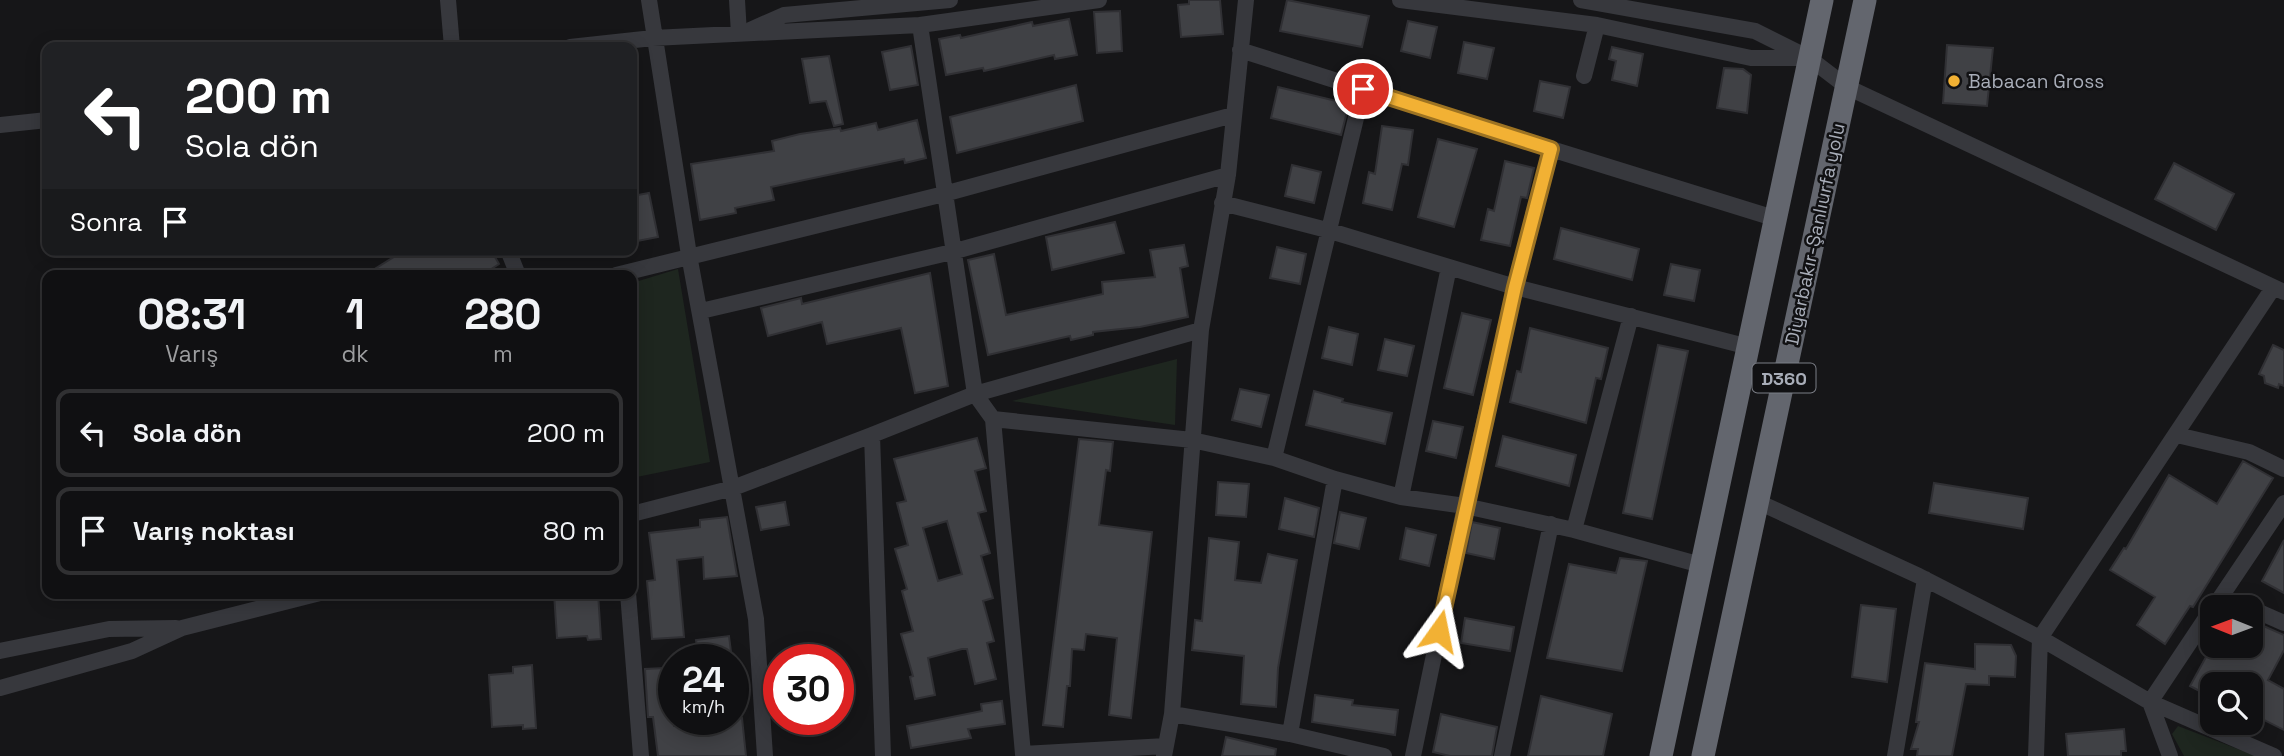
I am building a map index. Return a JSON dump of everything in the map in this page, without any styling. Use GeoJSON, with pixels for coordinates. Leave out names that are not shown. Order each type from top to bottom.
{"type":"FeatureCollection","features":[{"type":"Feature","properties":{"kind":"highway","name":"D360"},"geometry":{"type":"LineString","coordinates":[[1661,756],[1822,0]]}},
{"type":"Feature","properties":{"kind":"highway","name":"Diyarbakır-Şanlıurfa yolu"},"geometry":{"type":"LineString","coordinates":[[1703,756],[1865,0]]}},
{"type":"Feature","properties":{"kind":"street"},"geometry":{"type":"LineString","coordinates":[[448,0],[452,42]]}},
{"type":"Feature","properties":{"kind":"street"},"geometry":{"type":"LineString","coordinates":[[649,0],[689,255],[756,619],[765,756]]}},
{"type":"Feature","properties":{"kind":"street"},"geometry":{"type":"LineString","coordinates":[[737,0],[739,34]]}},
{"type":"Feature","properties":{"kind":"street"},"geometry":{"type":"LineString","coordinates":[[739,34],[784,15],[950,0]]}},
{"type":"Feature","properties":{"kind":"street"},"geometry":{"type":"LineString","coordinates":[[616,42],[920,25],[1099,0]]}},
{"type":"Feature","properties":{"kind":"street"},"geometry":{"type":"LineString","coordinates":[[920,25],[975,394],[993,419],[1018,755],[1165,751],[1172,714],[1201,330],[1228,175],[1246,0]]}},
{"type":"Feature","properties":{"kind":"street"},"geometry":{"type":"LineString","coordinates":[[1400,0],[1597,25],[1751,58],[1810,58]]}},
{"type":"Feature","properties":{"kind":"street"},"geometry":{"type":"LineString","coordinates":[[1581,0],[1600,1],[1755,31],[1810,58],[1847,87],[2278,290],[2040,638],[2036,756]]}},
{"type":"Feature","properties":{"kind":"street"},"geometry":{"type":"LineString","coordinates":[[1584,76],[1597,25]]}},
{"type":"Feature","properties":{"kind":"street"},"geometry":{"type":"LineString","coordinates":[[1240,50],[1777,219]]}},
{"type":"Feature","properties":{"kind":"street"},"geometry":{"type":"LineString","coordinates":[[1274,458],[1363,89]]}},
{"type":"Feature","properties":{"kind":"street"},"geometry":{"type":"LineString","coordinates":[[634,270],[944,194],[1233,115]]}},
{"type":"Feature","properties":{"kind":"street"},"geometry":{"type":"LineString","coordinates":[[0,125],[42,121]]}},
{"type":"Feature","properties":{"kind":"street"},"geometry":{"type":"LineString","coordinates":[[1413,756],[1465,506],[1515,287],[1551,149]]}},
{"type":"Feature","properties":{"kind":"street"},"geometry":{"type":"LineString","coordinates":[[701,311],[952,252],[1228,175]]}},
{"type":"Feature","properties":{"kind":"street"},"geometry":{"type":"LineString","coordinates":[[1222,203],[1327,230],[1515,287],[1749,347]]}},
{"type":"Feature","properties":{"kind":"street"},"geometry":{"type":"LineString","coordinates":[[1401,497],[1449,267]]}},
{"type":"Feature","properties":{"kind":"street"},"geometry":{"type":"LineString","coordinates":[[1574,530],[1631,316]]}},
{"type":"Feature","properties":{"kind":"street"},"geometry":{"type":"LineString","coordinates":[[637,513],[733,488],[975,394],[1201,330]]}},
{"type":"Feature","properties":{"kind":"street"},"geometry":{"type":"LineString","coordinates":[[993,419],[1192,440],[1274,458],[1335,480],[1401,497],[1465,506],[1551,524],[1701,565]]}},
{"type":"Feature","properties":{"kind":"street"},"geometry":{"type":"LineString","coordinates":[[872,435],[883,756]]}},
{"type":"Feature","properties":{"kind":"street"},"geometry":{"type":"LineString","coordinates":[[2177,435],[2249,452],[2284,469]]}},
{"type":"Feature","properties":{"kind":"street"},"geometry":{"type":"LineString","coordinates":[[1290,734],[1335,480]]}},
{"type":"Feature","properties":{"kind":"street"},"geometry":{"type":"LineString","coordinates":[[1756,501],[1925,579],[2040,638],[2150,702],[2274,756]]}},
{"type":"Feature","properties":{"kind":"street"},"geometry":{"type":"LineString","coordinates":[[2222,595],[2284,502]]}},
{"type":"Feature","properties":{"kind":"street"},"geometry":{"type":"LineString","coordinates":[[1502,756],[1551,524]]}},
{"type":"Feature","properties":{"kind":"street"},"geometry":{"type":"LineString","coordinates":[[1895,756],[1925,579]]}},
{"type":"Feature","properties":{"kind":"street"},"geometry":{"type":"LineString","coordinates":[[0,688],[132,651],[182,628],[296,599]]}},
{"type":"Feature","properties":{"kind":"street"},"geometry":{"type":"LineString","coordinates":[[628,599],[641,756]]}},
{"type":"Feature","properties":{"kind":"street"},"geometry":{"type":"LineString","coordinates":[[2263,614],[2284,623]]}},
{"type":"Feature","properties":{"kind":"street"},"geometry":{"type":"LineString","coordinates":[[0,651],[110,629],[182,628]]}},
{"type":"Feature","properties":{"kind":"street"},"geometry":{"type":"LineString","coordinates":[[2150,702],[2200,628]]}},
{"type":"Feature","properties":{"kind":"street"},"geometry":{"type":"LineString","coordinates":[[2150,702],[2170,756]]}},
{"type":"Feature","properties":{"kind":"street"},"geometry":{"type":"LineString","coordinates":[[1172,714],[1290,734],[1384,756]]}},
{"type":"Feature","properties":{"kind":"shaded area"},"geometry":{"type":"Polygon","coordinates":[[[678,269],[710,462],[637,477],[637,281],[678,269]]]}},
{"type":"Feature","properties":{"kind":"shaded area"},"geometry":{"type":"Polygon","coordinates":[[[1177,359],[1175,425],[1012,401],[1177,359]]]}},
{"type":"Feature","properties":{"kind":"shaded area"},"geometry":{"type":"Polygon","coordinates":[[[2178,726],[2256,756],[2184,756],[2172,734],[2178,726]]]}},
{"type":"Feature","properties":{"kind":"building"},"geometry":{"type":"Polygon","coordinates":[[[1189,0],[1220,0],[1223,34],[1181,37],[1178,5],[1189,4],[1189,0]]]}},
{"type":"Feature","properties":{"kind":"building"},"geometry":{"type":"Polygon","coordinates":[[[1287,0],[1369,16],[1362,47],[1280,31],[1287,0]]]}},
{"type":"Feature","properties":{"kind":"building"},"geometry":{"type":"Polygon","coordinates":[[[1120,11],[1122,51],[1097,53],[1094,12],[1120,11]]]}},
{"type":"Feature","properties":{"kind":"building"},"geometry":{"type":"Polygon","coordinates":[[[1069,19],[1077,55],[1055,59],[1054,55],[984,71],[983,68],[946,75],[939,39],[960,35],[961,38],[1032,22],[1033,26],[1069,19]]]}},
{"type":"Feature","properties":{"kind":"building"},"geometry":{"type":"Polygon","coordinates":[[[1408,21],[1437,27],[1430,58],[1401,51],[1408,21]]]}},
{"type":"Feature","properties":{"kind":"building"},"geometry":{"type":"Polygon","coordinates":[[[1464,42],[1494,48],[1487,79],[1458,73],[1464,42]]]}},
{"type":"Feature","properties":{"kind":"building"},"geometry":{"type":"Polygon","coordinates":[[[1947,45],[1993,48],[1987,106],[1943,103],[1947,45]]]}},
{"type":"Feature","properties":{"kind":"building"},"geometry":{"type":"Polygon","coordinates":[[[911,46],[918,85],[890,90],[882,52],[911,46]]]}},
{"type":"Feature","properties":{"kind":"building"},"geometry":{"type":"Polygon","coordinates":[[[1612,47],[1643,54],[1637,86],[1612,80],[1616,61],[1609,59],[1612,47]]]}},
{"type":"Feature","properties":{"kind":"building"},"geometry":{"type":"Polygon","coordinates":[[[829,56],[843,124],[834,126],[826,101],[810,103],[802,59],[829,56]]]}},
{"type":"Feature","properties":{"kind":"building"},"geometry":{"type":"Polygon","coordinates":[[[1724,68],[1743,69],[1751,75],[1747,113],[1717,108],[1724,68]]]}},
{"type":"Feature","properties":{"kind":"building"},"geometry":{"type":"Polygon","coordinates":[[[1540,81],[1570,87],[1563,118],[1534,111],[1540,81]]]}},
{"type":"Feature","properties":{"kind":"building"},"geometry":{"type":"Polygon","coordinates":[[[1076,85],[1083,121],[957,153],[950,117],[1076,85]]]}},
{"type":"Feature","properties":{"kind":"building"},"geometry":{"type":"Polygon","coordinates":[[[1278,87],[1349,104],[1341,135],[1271,118],[1278,87]]]}},
{"type":"Feature","properties":{"kind":"building"},"geometry":{"type":"Polygon","coordinates":[[[917,120],[926,158],[905,163],[904,159],[771,187],[774,200],[735,208],[736,213],[700,220],[691,164],[774,151],[772,141],[800,134],[840,128],[841,131],[876,123],[878,130],[917,120]]]}},
{"type":"Feature","properties":{"kind":"building"},"geometry":{"type":"Polygon","coordinates":[[[1382,126],[1413,130],[1408,165],[1402,164],[1392,210],[1363,203],[1369,172],[1375,174],[1382,126]]]}},
{"type":"Feature","properties":{"kind":"building"},"geometry":{"type":"Polygon","coordinates":[[[1438,139],[1477,149],[1454,227],[1418,217],[1438,139]]]}},
{"type":"Feature","properties":{"kind":"building"},"geometry":{"type":"Polygon","coordinates":[[[1505,161],[1534,168],[1527,198],[1521,197],[1510,246],[1481,240],[1488,209],[1494,211],[1505,161]]]}},
{"type":"Feature","properties":{"kind":"building"},"geometry":{"type":"Polygon","coordinates":[[[2174,163],[2234,194],[2216,230],[2155,199],[2174,163]]]}},
{"type":"Feature","properties":{"kind":"building"},"geometry":{"type":"Polygon","coordinates":[[[1292,165],[1321,172],[1314,203],[1285,196],[1292,165]]]}},
{"type":"Feature","properties":{"kind":"building"},"geometry":{"type":"Polygon","coordinates":[[[649,193],[658,237],[637,241],[637,195],[649,193]]]}},
{"type":"Feature","properties":{"kind":"building"},"geometry":{"type":"Polygon","coordinates":[[[1115,222],[1124,253],[1052,270],[1046,237],[1115,222]]]}},
{"type":"Feature","properties":{"kind":"building"},"geometry":{"type":"Polygon","coordinates":[[[1561,228],[1639,249],[1632,280],[1554,259],[1561,228]]]}},
{"type":"Feature","properties":{"kind":"building"},"geometry":{"type":"Polygon","coordinates":[[[1184,245],[1188,266],[1180,268],[1188,317],[1140,327],[1093,332],[1093,335],[1071,340],[1070,336],[988,355],[968,260],[994,254],[1006,315],[1103,294],[1102,282],[1155,277],[1150,250],[1184,245]]]}},
{"type":"Feature","properties":{"kind":"building"},"geometry":{"type":"Polygon","coordinates":[[[1277,247],[1306,254],[1300,284],[1270,278],[1277,247]]]}},
{"type":"Feature","properties":{"kind":"building"},"geometry":{"type":"Polygon","coordinates":[[[395,256],[494,256],[499,264],[490,270],[373,270],[395,256]]]}},
{"type":"Feature","properties":{"kind":"building"},"geometry":{"type":"Polygon","coordinates":[[[1671,264],[1700,270],[1694,301],[1664,295],[1671,264]]]}},
{"type":"Feature","properties":{"kind":"building"},"geometry":{"type":"Polygon","coordinates":[[[930,273],[948,386],[915,393],[901,328],[827,344],[822,322],[768,336],[761,308],[801,298],[802,304],[930,273]]]}},
{"type":"Feature","properties":{"kind":"building"},"geometry":{"type":"Polygon","coordinates":[[[1462,313],[1491,320],[1473,395],[1444,388],[1462,313]]]}},
{"type":"Feature","properties":{"kind":"building"},"geometry":{"type":"Polygon","coordinates":[[[1329,327],[1358,334],[1352,365],[1322,358],[1329,327]]]}},
{"type":"Feature","properties":{"kind":"building"},"geometry":{"type":"Polygon","coordinates":[[[1530,328],[1608,348],[1601,379],[1596,378],[1586,423],[1510,402],[1517,371],[1521,372],[1530,328]]]}},
{"type":"Feature","properties":{"kind":"building"},"geometry":{"type":"Polygon","coordinates":[[[1385,339],[1414,346],[1407,376],[1378,370],[1385,339]]]}},
{"type":"Feature","properties":{"kind":"building"},"geometry":{"type":"Polygon","coordinates":[[[1658,345],[1688,351],[1652,519],[1623,513],[1658,345]]]}},
{"type":"Feature","properties":{"kind":"building"},"geometry":{"type":"Polygon","coordinates":[[[2273,345],[2284,350],[2284,386],[2279,384],[2278,388],[2265,383],[2264,376],[2259,374],[2273,345]]]}},
{"type":"Feature","properties":{"kind":"building"},"geometry":{"type":"Polygon","coordinates":[[[1240,389],[1269,395],[1261,427],[1232,420],[1240,389]]]}},
{"type":"Feature","properties":{"kind":"building"},"geometry":{"type":"Polygon","coordinates":[[[1314,391],[1343,399],[1342,402],[1392,413],[1385,444],[1306,425],[1314,391]]]}},
{"type":"Feature","properties":{"kind":"building"},"geometry":{"type":"Polygon","coordinates":[[[1433,421],[1463,427],[1456,458],[1426,451],[1433,421]]]}},
{"type":"Feature","properties":{"kind":"building"},"geometry":{"type":"Polygon","coordinates":[[[1503,436],[1576,455],[1569,486],[1496,466],[1503,436]]]}},
{"type":"Feature","properties":{"kind":"building"},"geometry":{"type":"Polygon","coordinates":[[[977,438],[986,468],[975,471],[986,511],[978,513],[990,553],[981,556],[993,598],[983,601],[994,641],[987,643],[996,679],[975,684],[967,649],[962,649],[928,658],[935,695],[915,699],[910,677],[913,676],[901,634],[913,631],[902,591],[907,589],[895,549],[908,545],[897,503],[906,501],[894,459],[977,438]],[[947,521],[923,528],[938,581],[962,574],[947,521]]]}},
{"type":"Feature","properties":{"kind":"building"},"geometry":{"type":"Polygon","coordinates":[[[1079,439],[1113,442],[1110,471],[1106,470],[1099,525],[1152,532],[1131,718],[1109,715],[1117,638],[1086,634],[1084,650],[1072,649],[1070,686],[1067,686],[1063,727],[1043,725],[1079,439]]]}},
{"type":"Feature","properties":{"kind":"building"},"geometry":{"type":"Polygon","coordinates":[[[2243,461],[2273,478],[2193,607],[2190,606],[2165,644],[2137,625],[2155,597],[2110,570],[2124,548],[2126,549],[2169,475],[2217,504],[2243,461]]]}},
{"type":"Feature","properties":{"kind":"building"},"geometry":{"type":"Polygon","coordinates":[[[1218,482],[1249,484],[1246,517],[1216,515],[1218,482]]]}},
{"type":"Feature","properties":{"kind":"building"},"geometry":{"type":"Polygon","coordinates":[[[1934,483],[2028,498],[2023,529],[1929,513],[1934,483]]]}},
{"type":"Feature","properties":{"kind":"building"},"geometry":{"type":"Polygon","coordinates":[[[1285,498],[1319,508],[1314,537],[1279,529],[1285,498]]]}},
{"type":"Feature","properties":{"kind":"building"},"geometry":{"type":"Polygon","coordinates":[[[785,502],[789,525],[761,530],[756,507],[785,502]]]}},
{"type":"Feature","properties":{"kind":"building"},"geometry":{"type":"Polygon","coordinates":[[[1340,512],[1366,518],[1359,549],[1334,543],[1340,512]]]}},
{"type":"Feature","properties":{"kind":"building"},"geometry":{"type":"Polygon","coordinates":[[[727,517],[737,576],[704,579],[703,557],[677,560],[684,637],[652,639],[647,581],[655,580],[649,533],[700,527],[700,520],[727,517]]]}},
{"type":"Feature","properties":{"kind":"building"},"geometry":{"type":"Polygon","coordinates":[[[1472,522],[1500,528],[1494,559],[1466,553],[1472,522]]]}},
{"type":"Feature","properties":{"kind":"building"},"geometry":{"type":"Polygon","coordinates":[[[1406,528],[1436,535],[1429,566],[1400,559],[1406,528]]]}},
{"type":"Feature","properties":{"kind":"building"},"geometry":{"type":"Polygon","coordinates":[[[1209,538],[1239,542],[1235,580],[1261,583],[1268,554],[1297,560],[1278,668],[1276,707],[1241,704],[1244,656],[1192,650],[1195,620],[1202,621],[1209,538]]]}},
{"type":"Feature","properties":{"kind":"building"},"geometry":{"type":"Polygon","coordinates":[[[2284,540],[2284,593],[2262,581],[2284,540]]]}},
{"type":"Feature","properties":{"kind":"building"},"geometry":{"type":"Polygon","coordinates":[[[1620,558],[1647,561],[1622,671],[1547,658],[1569,564],[1616,573],[1620,558]]]}},
{"type":"Feature","properties":{"kind":"building"},"geometry":{"type":"Polygon","coordinates":[[[554,599],[598,599],[601,639],[588,640],[587,636],[557,638],[554,599]]]}},
{"type":"Feature","properties":{"kind":"building"},"geometry":{"type":"Polygon","coordinates":[[[1861,605],[1896,609],[1887,682],[1852,677],[1861,605]]]}},
{"type":"Feature","properties":{"kind":"building"},"geometry":{"type":"Polygon","coordinates":[[[1465,618],[1514,627],[1510,651],[1461,643],[1465,618]]]}},
{"type":"Feature","properties":{"kind":"building"},"geometry":{"type":"Polygon","coordinates":[[[2263,626],[2284,635],[2284,650],[2268,680],[2284,689],[2284,730],[2263,720],[2263,672],[2200,672],[2200,691],[2190,686],[2205,658],[2263,658],[2263,626]]]}},
{"type":"Feature","properties":{"kind":"building"},"geometry":{"type":"Polygon","coordinates":[[[729,636],[730,644],[697,644],[696,640],[729,636]]]}},
{"type":"Feature","properties":{"kind":"building"},"geometry":{"type":"Polygon","coordinates":[[[1975,644],[2011,645],[2016,656],[2015,677],[1989,676],[1989,685],[1966,684],[1952,756],[1917,756],[1918,749],[1911,749],[1919,722],[1916,722],[1925,663],[1975,669],[1975,644]]]}},
{"type":"Feature","properties":{"kind":"building"},"geometry":{"type":"Polygon","coordinates":[[[532,665],[536,728],[523,729],[523,725],[492,727],[489,675],[513,673],[513,667],[532,665]]]}},
{"type":"Feature","properties":{"kind":"building"},"geometry":{"type":"Polygon","coordinates":[[[658,668],[658,735],[744,735],[746,756],[658,756],[653,717],[648,717],[645,669],[658,668]]]}},
{"type":"Feature","properties":{"kind":"building"},"geometry":{"type":"Polygon","coordinates":[[[1315,695],[1353,700],[1352,705],[1398,710],[1395,735],[1312,722],[1315,695]]]}},
{"type":"Feature","properties":{"kind":"building"},"geometry":{"type":"Polygon","coordinates":[[[1541,696],[1612,714],[1603,756],[1528,756],[1541,696]]]}},
{"type":"Feature","properties":{"kind":"building"},"geometry":{"type":"Polygon","coordinates":[[[1002,701],[1005,724],[968,729],[971,738],[911,748],[907,726],[982,711],[981,704],[1002,701]]]}},
{"type":"Feature","properties":{"kind":"building"},"geometry":{"type":"Polygon","coordinates":[[[1441,714],[1497,727],[1492,756],[1450,756],[1433,752],[1441,714]]]}},
{"type":"Feature","properties":{"kind":"building"},"geometry":{"type":"Polygon","coordinates":[[[2124,729],[2126,751],[2121,751],[2121,756],[2068,756],[2066,734],[2124,729]]]}},
{"type":"Feature","properties":{"kind":"building"},"geometry":{"type":"Polygon","coordinates":[[[1226,737],[1276,749],[1275,756],[1222,756],[1226,737]]]}},
{"type":"Feature","properties":{"kind":"place","name":"Babacan Gross"},"geometry":{"type":"Point","coordinates":[1954,81]}},
{"type":"Feature","properties":{"kind":"route"},"geometry":{"type":"LineString","coordinates":[[1363,89],[1551,149],[1515,287],[1439,631]]}}]}
